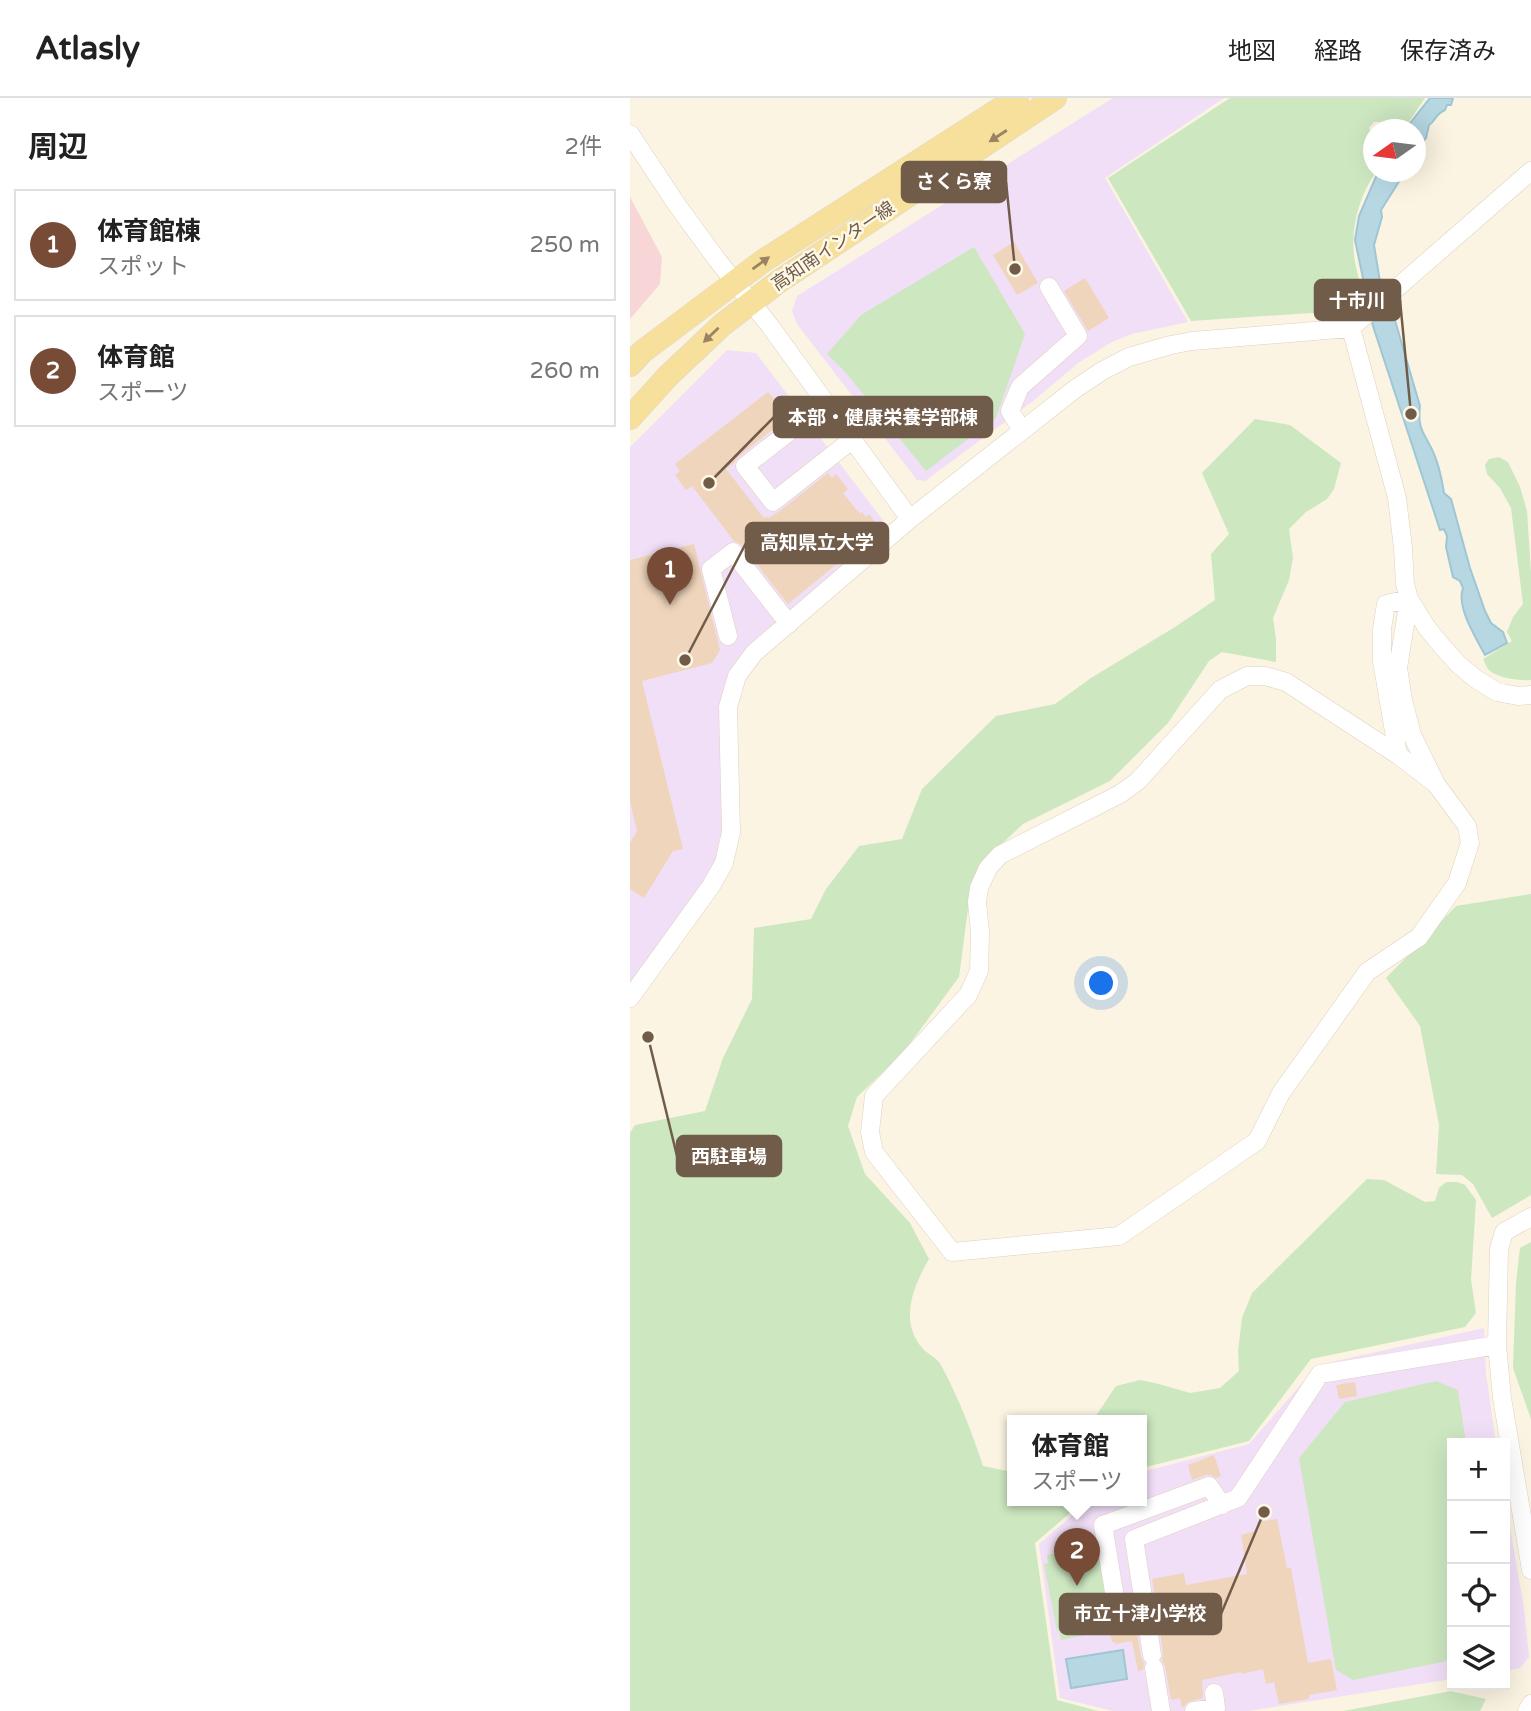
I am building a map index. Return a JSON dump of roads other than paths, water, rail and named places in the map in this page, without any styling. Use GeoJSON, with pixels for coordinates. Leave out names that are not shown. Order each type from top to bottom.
{"type":"FeatureCollection","features":[{"type":"Feature","properties":{"kind":"main road","name":"高知南インター線"},"geometry":{"type":"LineString","coordinates":[[630,365],[642,352],[762,261],[1017,98]]}},
{"type":"Feature","properties":{"kind":"main road","name":"高知南インター線"},"geometry":{"type":"LineString","coordinates":[[630,418],[668,376],[722,325],[778,282],[1055,98]]}},
{"type":"Feature","properties":{"kind":"street"},"geometry":{"type":"LineString","coordinates":[[630,134],[677,205],[910,519]]}},
{"type":"Feature","properties":{"kind":"street"},"geometry":{"type":"LineString","coordinates":[[630,998],[711,886],[724,863],[731,832],[728,707],[737,676],[754,653],[910,519],[1022,430],[1102,371],[1129,357],[1171,345],[1356,324],[1531,171]]}},
{"type":"Feature","properties":{"kind":"street"},"geometry":{"type":"LineString","coordinates":[[1022,430],[1010,411],[1020,387],[1078,336],[1049,287]]}},
{"type":"Feature","properties":{"kind":"street"},"geometry":{"type":"LineString","coordinates":[[1356,324],[1397,498],[1405,584],[1409,599],[1441,645],[1476,679],[1497,692],[1518,696],[1531,695]]}},
{"type":"Feature","properties":{"kind":"street"},"geometry":{"type":"LineString","coordinates":[[826,403],[745,466],[773,502],[853,439]]}},
{"type":"Feature","properties":{"kind":"street"},"geometry":{"type":"LineString","coordinates":[[728,636],[711,569],[733,552],[789,624]]}},
{"type":"Feature","properties":{"kind":"street"},"geometry":{"type":"LineString","coordinates":[[1398,755],[1382,661],[1382,629],[1386,604],[1409,599]]}},
{"type":"Feature","properties":{"kind":"street"},"geometry":{"type":"LineString","coordinates":[[1409,599],[1398,668],[1403,700],[1412,735],[1436,785],[1467,826],[1470,843],[1457,883],[1419,937],[1367,972],[1281,1093],[1257,1141],[1119,1236],[952,1252],[874,1152],[870,1132],[874,1096],[968,995],[979,971],[979,888],[988,868],[1000,855],[1120,794],[1138,781],[1220,690],[1247,676],[1265,676],[1286,682],[1398,755],[1436,785]]}},
{"type":"Feature","properties":{"kind":"street"},"geometry":{"type":"LineString","coordinates":[[1531,1217],[1504,1232],[1499,1249],[1497,1345],[1502,1398],[1531,1570]]}},
{"type":"Feature","properties":{"kind":"street"},"geometry":{"type":"LineString","coordinates":[[1161,1711],[1134,1539],[1238,1498],[1320,1374],[1497,1345]]}},
{"type":"Feature","properties":{"kind":"street"},"geometry":{"type":"LineString","coordinates":[[1117,1610],[1103,1525],[1209,1486],[1222,1505]]}},
{"type":"Feature","properties":{"kind":"street"},"geometry":{"type":"LineString","coordinates":[[1194,1711],[1216,1708],[1214,1693]]}},
{"type":"Feature","properties":{"kind":"street"},"geometry":{"type":"LineString","coordinates":[[1527,1711],[1531,1704]]}},
{"type":"Feature","properties":{"kind":"water"},"geometry":{"type":"Polygon","coordinates":[[[1430,98],[1453,98],[1451,105],[1447,105],[1429,125],[1426,138],[1426,119],[1413,119],[1430,98]]]}},
{"type":"Feature","properties":{"kind":"water"},"geometry":{"type":"Polygon","coordinates":[[[1374,182],[1399,182],[1381,210],[1382,217],[1374,245],[1381,288],[1392,310],[1420,406],[1421,427],[1436,459],[1444,493],[1451,499],[1485,611],[1491,623],[1503,632],[1507,643],[1485,655],[1465,613],[1462,604],[1463,588],[1460,581],[1453,577],[1446,547],[1447,536],[1444,529],[1440,530],[1373,326],[1355,240],[1359,216],[1374,182]]]}},
{"type":"Feature","properties":{"kind":"water"},"geometry":{"type":"Polygon","coordinates":[[[1123,1650],[1127,1679],[1071,1688],[1066,1659],[1123,1650]]]}},
{"type":"Feature","properties":{"kind":"place","name":"さくら寮"},"geometry":{"type":"Point","coordinates":[1015,269]}},
{"type":"Feature","properties":{"kind":"place","name":"十市川"},"geometry":{"type":"Point","coordinates":[1411,414]}},
{"type":"Feature","properties":{"kind":"place","name":"本部・健康栄養学部棟"},"geometry":{"type":"Point","coordinates":[709,483]}},
{"type":"Feature","properties":{"kind":"place","name":"体育館棟"},"geometry":{"type":"Point","coordinates":[670,605]}},
{"type":"Feature","properties":{"kind":"place","name":"高知県立大学"},"geometry":{"type":"Point","coordinates":[685,660]}},
{"type":"Feature","properties":{"kind":"place","name":"西駐車場"},"geometry":{"type":"Point","coordinates":[648,1037]}},
{"type":"Feature","properties":{"kind":"place","name":"市立十津小学校"},"geometry":{"type":"Point","coordinates":[1264,1512]}},
{"type":"Feature","properties":{"kind":"place","name":"体育館"},"geometry":{"type":"Point","coordinates":[1077,1586]}}]}
